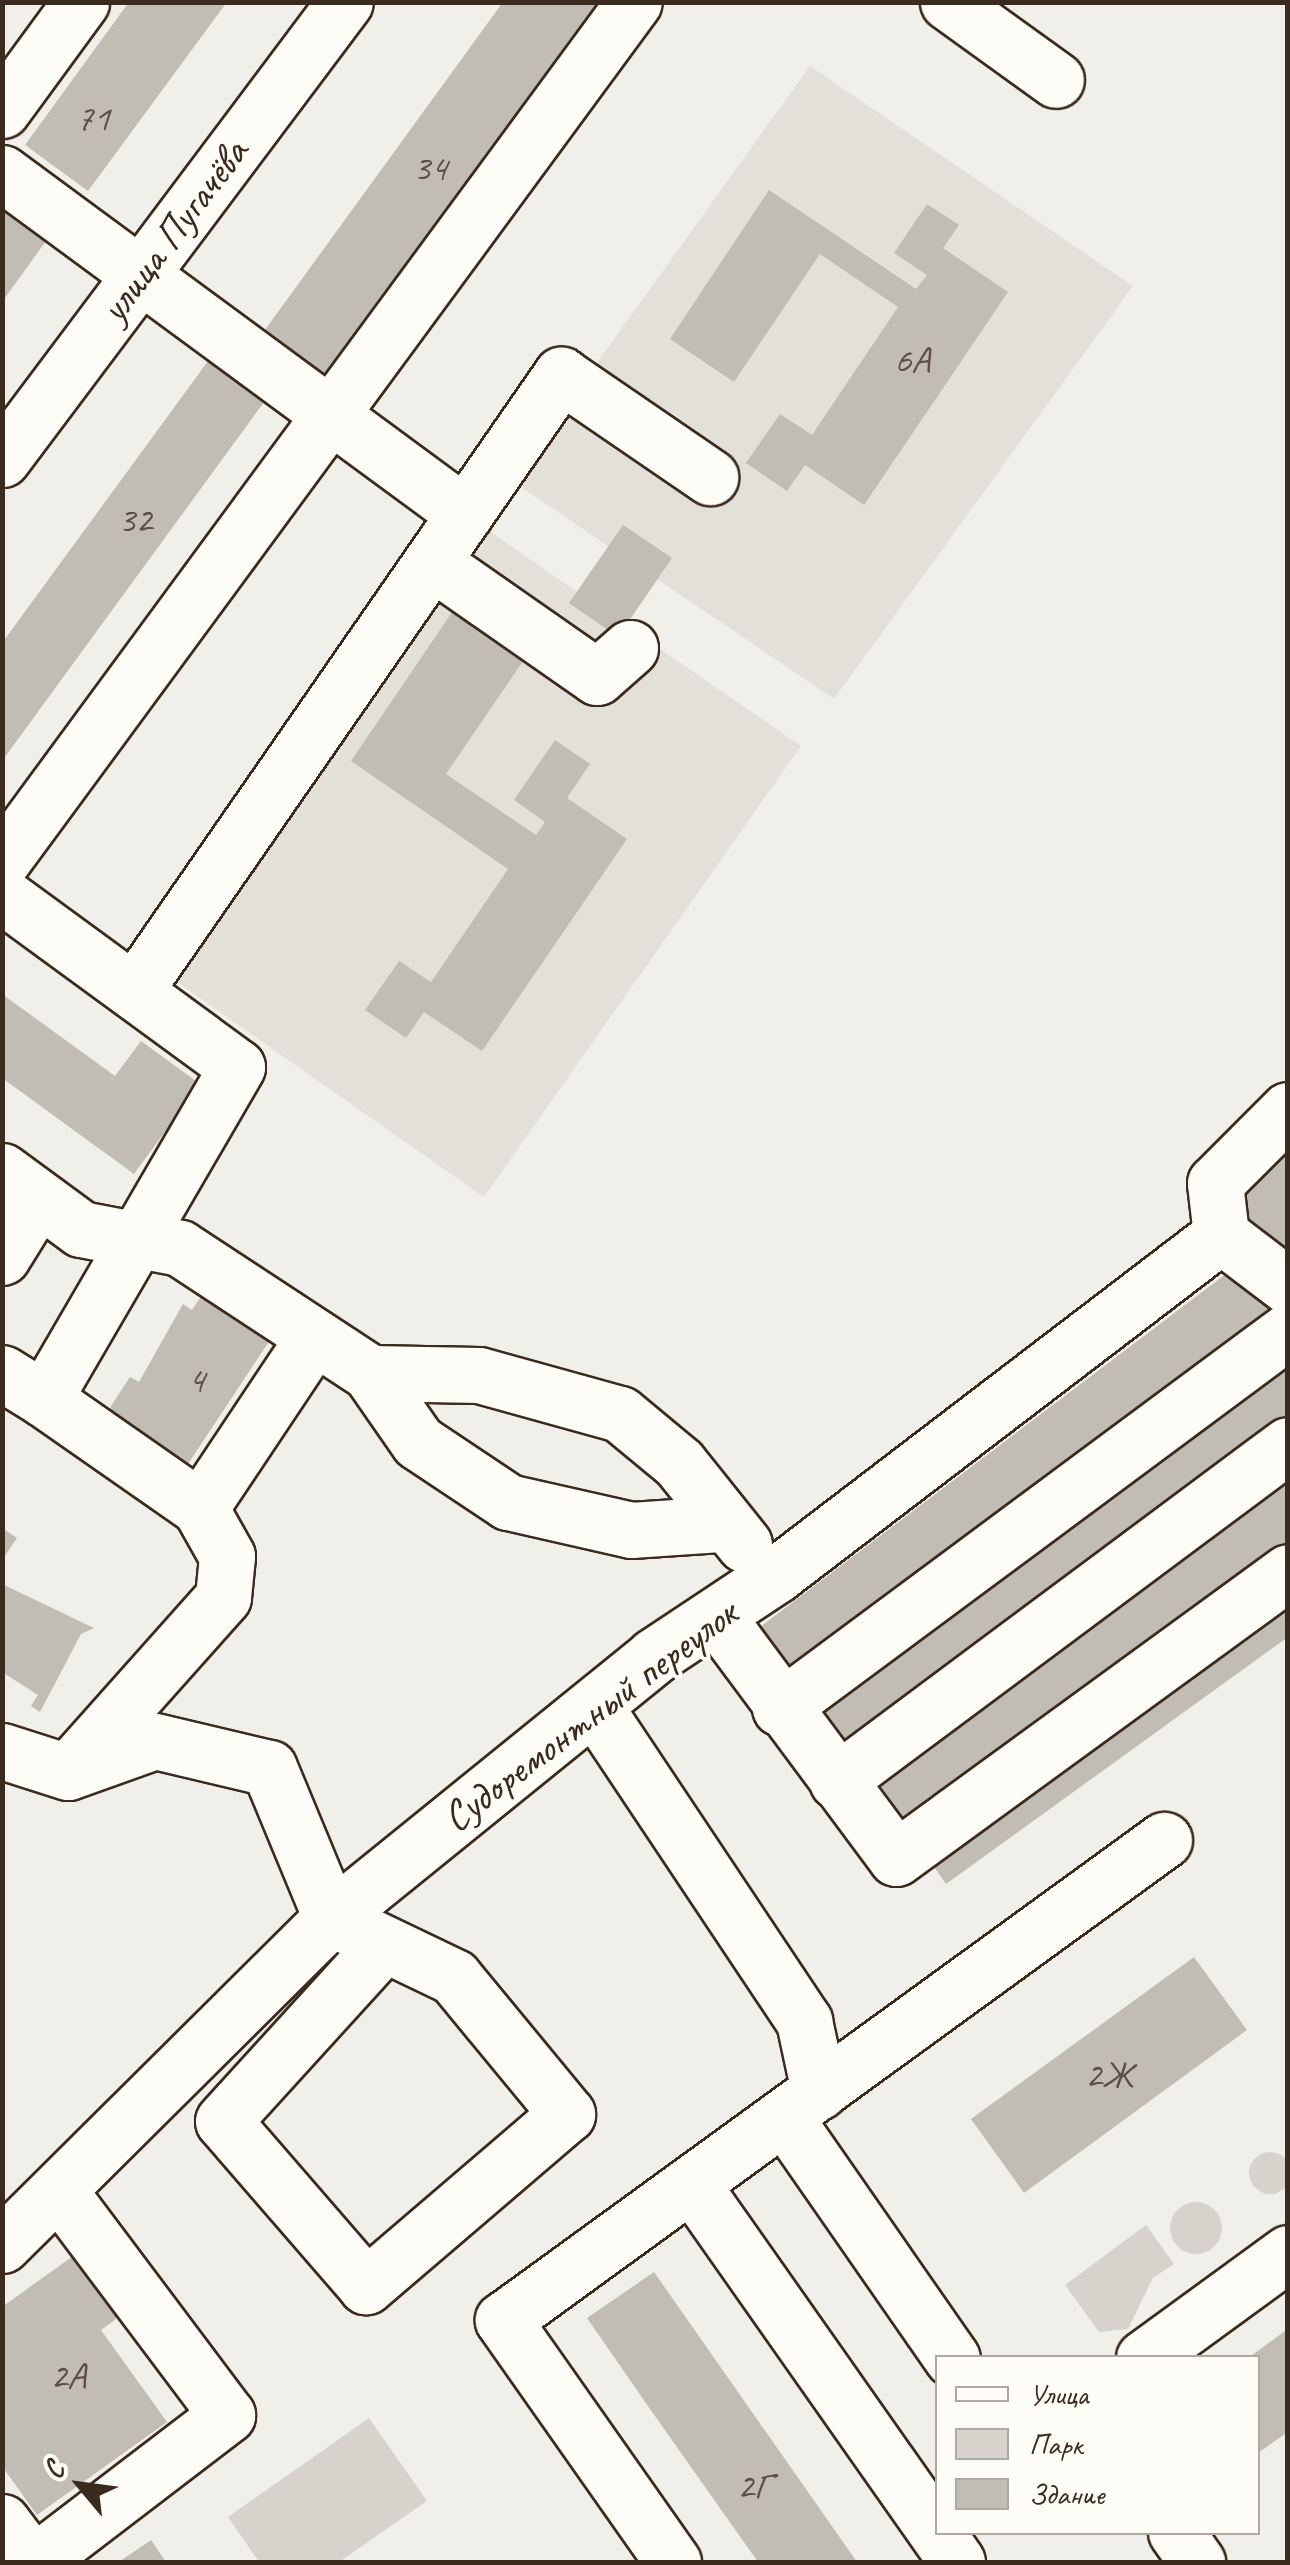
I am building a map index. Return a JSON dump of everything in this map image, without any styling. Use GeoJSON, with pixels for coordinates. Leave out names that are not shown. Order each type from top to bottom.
{"type":"FeatureCollection","features":[{"type":"Feature","properties":{"kind":"street"},"geometry":{"type":"LineString","coordinates":[[2,110],[80,2]]}},
{"type":"Feature","properties":{"kind":"street","name":"улица Пугачёва"},"geometry":{"type":"LineString","coordinates":[[2,458],[345,2]]}},
{"type":"Feature","properties":{"kind":"street"},"geometry":{"type":"LineString","coordinates":[[2,860],[634,2]]}},
{"type":"Feature","properties":{"kind":"street"},"geometry":{"type":"LineString","coordinates":[[948,2],[1056,80]]}},
{"type":"Feature","properties":{"kind":"street"},"geometry":{"type":"LineString","coordinates":[[2,173],[144,272],[464,514]]}},
{"type":"Feature","properties":{"kind":"street"},"geometry":{"type":"LineString","coordinates":[[134,992],[561,376],[710,477]]}},
{"type":"Feature","properties":{"kind":"street"},"geometry":{"type":"LineString","coordinates":[[432,562],[597,677],[630,648]]}},
{"type":"Feature","properties":{"kind":"street"},"geometry":{"type":"LineString","coordinates":[[2,895],[237,1067],[140,1241],[24,1386],[200,1508],[227,1556],[223,1597],[68,1772]]}},
{"type":"Feature","properties":{"kind":"street"},"geometry":{"type":"LineString","coordinates":[[780,1708],[1286,1294],[1221,1236],[1215,1183],[1288,1110]]}},
{"type":"Feature","properties":{"kind":"street"},"geometry":{"type":"LineString","coordinates":[[2,1257],[20,1185],[80,1229],[180,1248],[370,1373],[418,1442],[508,1502],[631,1530],[720,1524]]}},
{"type":"Feature","properties":{"kind":"street","name":"Судоремонтный переулок"},"geometry":{"type":"LineString","coordinates":[[2,2246],[331,1918],[594,1706],[776,1575],[1221,1236]]}},
{"type":"Feature","properties":{"kind":"street"},"geometry":{"type":"LineString","coordinates":[[200,1508],[314,1336]]}},
{"type":"Feature","properties":{"kind":"street"},"geometry":{"type":"LineString","coordinates":[[370,1373],[478,1375],[620,1414],[679,1463],[720,1524],[776,1575]]}},
{"type":"Feature","properties":{"kind":"street"},"geometry":{"type":"LineString","coordinates":[[837,1782],[1288,1445]]}},
{"type":"Feature","properties":{"kind":"street"},"geometry":{"type":"LineString","coordinates":[[717,1617],[780,1708],[896,1858],[1288,1572]]}},
{"type":"Feature","properties":{"kind":"street"},"geometry":{"type":"LineString","coordinates":[[594,1706],[804,2022],[803,2106],[950,2355]]}},
{"type":"Feature","properties":{"kind":"street"},"geometry":{"type":"LineString","coordinates":[[2,1751],[68,1772],[155,1742],[270,1768],[331,1918],[454,1977],[567,2114],[366,2286],[223,2121],[384,1944]]}},
{"type":"Feature","properties":{"kind":"street"},"geometry":{"type":"LineString","coordinates":[[673,2562],[503,2320],[693,2186],[1164,1840]]}},
{"type":"Feature","properties":{"kind":"street"},"geometry":{"type":"LineString","coordinates":[[693,2186],[935,2531]]}},
{"type":"Feature","properties":{"kind":"street"},"geometry":{"type":"LineString","coordinates":[[2,2522],[34,2562],[226,2415],[58,2190]]}},
{"type":"Feature","properties":{"kind":"street"},"geometry":{"type":"LineString","coordinates":[[1148,2355],[1288,2252]]}},
{"type":"Feature","properties":{"kind":"street"},"geometry":{"type":"LineString","coordinates":[[938,2535],[957,2562]]}},
{"type":"Feature","properties":{"kind":"street"},"geometry":{"type":"LineString","coordinates":[[1178,2535],[1197,2562]]}},
{"type":"Feature","properties":{"kind":"shaded area"},"geometry":{"type":"Polygon","coordinates":[[[810,66],[1133,286],[834,699],[512,481],[810,66]]]}},
{"type":"Feature","properties":{"kind":"shaded area"},"geometry":{"type":"Polygon","coordinates":[[[486,529],[801,746],[484,1197],[167,975],[486,529]]]}},
{"type":"Feature","properties":{"kind":"green space"},"geometry":{"type":"Polygon","coordinates":[[[1270,2152],[1285,2158],[1291,2173],[1285,2188],[1270,2194],[1255,2188],[1249,2173],[1255,2158],[1270,2152]]]}},
{"type":"Feature","properties":{"kind":"green space"},"geometry":{"type":"Polygon","coordinates":[[[1196,2202],[1214,2210],[1222,2228],[1214,2246],[1196,2254],[1178,2246],[1170,2228],[1178,2210],[1196,2202]]]}},
{"type":"Feature","properties":{"kind":"green space"},"geometry":{"type":"Polygon","coordinates":[[[1146,2225],[1174,2264],[1153,2278],[1128,2329],[1099,2332],[1065,2285],[1146,2225]]]}},
{"type":"Feature","properties":{"kind":"green space"},"geometry":{"type":"Polygon","coordinates":[[[369,2418],[427,2501],[339,2562],[259,2562],[228,2517],[369,2418]]]}},
{"type":"Feature","properties":{"kind":"building"},"geometry":{"type":"Polygon","coordinates":[[[129,2],[227,2],[88,191],[25,145],[129,2]]]}},
{"type":"Feature","properties":{"kind":"building"},"geometry":{"type":"Polygon","coordinates":[[[503,2],[599,2],[325,379],[262,334],[503,2]]]}},
{"type":"Feature","properties":{"kind":"building"},"geometry":{"type":"Polygon","coordinates":[[[769,190],[916,289],[927,275],[894,253],[927,204],[959,225],[943,248],[1008,292],[864,505],[805,465],[787,491],[746,463],[780,414],[812,435],[898,307],[820,254],[734,382],[670,339],[769,190]]]}},
{"type":"Feature","properties":{"kind":"building"},"geometry":{"type":"Polygon","coordinates":[[[2,199],[51,234],[2,302],[2,199]]]}},
{"type":"Feature","properties":{"kind":"building"},"geometry":{"type":"Polygon","coordinates":[[[211,357],[267,398],[2,761],[2,643],[211,357]]]}},
{"type":"Feature","properties":{"kind":"building"},"geometry":{"type":"Polygon","coordinates":[[[623,525],[672,558],[618,637],[569,603],[623,525]]]}},
{"type":"Feature","properties":{"kind":"building"},"geometry":{"type":"Polygon","coordinates":[[[459,602],[530,651],[446,774],[536,835],[545,822],[514,800],[555,740],[590,764],[567,798],[627,839],[482,1051],[424,1012],[406,1038],[365,1010],[399,961],[431,982],[508,869],[351,761],[459,602]]]}},
{"type":"Feature","properties":{"kind":"building"},"geometry":{"type":"Polygon","coordinates":[[[2,994],[115,1076],[141,1041],[200,1084],[134,1174],[2,1078],[2,994]]]}},
{"type":"Feature","properties":{"kind":"building"},"geometry":{"type":"Polygon","coordinates":[[[1288,1144],[1288,1257],[1231,1201],[1288,1144]]]}},
{"type":"Feature","properties":{"kind":"building"},"geometry":{"type":"Polygon","coordinates":[[[1239,1264],[1280,1318],[801,1680],[760,1627],[1239,1264]]]}},
{"type":"Feature","properties":{"kind":"building"},"geometry":{"type":"Polygon","coordinates":[[[208,1286],[276,1331],[182,1473],[111,1422],[111,1406],[130,1377],[139,1382],[183,1304],[192,1310],[208,1286]]]}},
{"type":"Feature","properties":{"kind":"building"},"geometry":{"type":"Polygon","coordinates":[[[1288,1344],[1288,1422],[850,1748],[813,1698],[1288,1344]]]}},
{"type":"Feature","properties":{"kind":"building"},"geometry":{"type":"Polygon","coordinates":[[[1288,1466],[1288,1548],[909,1825],[870,1772],[1288,1466]]]}},
{"type":"Feature","properties":{"kind":"building"},"geometry":{"type":"Polygon","coordinates":[[[2,1528],[17,1538],[2,1560],[2,1528]]]}},
{"type":"Feature","properties":{"kind":"building"},"geometry":{"type":"Polygon","coordinates":[[[2,1584],[94,1628],[81,1634],[40,1712],[31,1706],[38,1695],[2,1672],[2,1584]]]}},
{"type":"Feature","properties":{"kind":"building"},"geometry":{"type":"Polygon","coordinates":[[[1288,1588],[1288,1637],[946,1884],[923,1851],[1288,1588]]]}},
{"type":"Feature","properties":{"kind":"building"},"geometry":{"type":"Polygon","coordinates":[[[1194,1957],[1247,2030],[1024,2193],[971,2119],[1194,1957]]]}},
{"type":"Feature","properties":{"kind":"building"},"geometry":{"type":"Polygon","coordinates":[[[80,2251],[124,2313],[101,2330],[167,2422],[37,2515],[2,2466],[2,2307],[80,2251]]]}},
{"type":"Feature","properties":{"kind":"building"},"geometry":{"type":"Polygon","coordinates":[[[654,2272],[857,2562],[758,2562],[650,2409],[587,2318],[654,2272]]]}},
{"type":"Feature","properties":{"kind":"building"},"geometry":{"type":"Polygon","coordinates":[[[1288,2329],[1288,2432],[1260,2452],[1260,2355],[1252,2355],[1288,2329]]]}},
{"type":"Feature","properties":{"kind":"building"},"geometry":{"type":"Polygon","coordinates":[[[151,2540],[166,2562],[119,2562],[151,2540]]]}}]}
